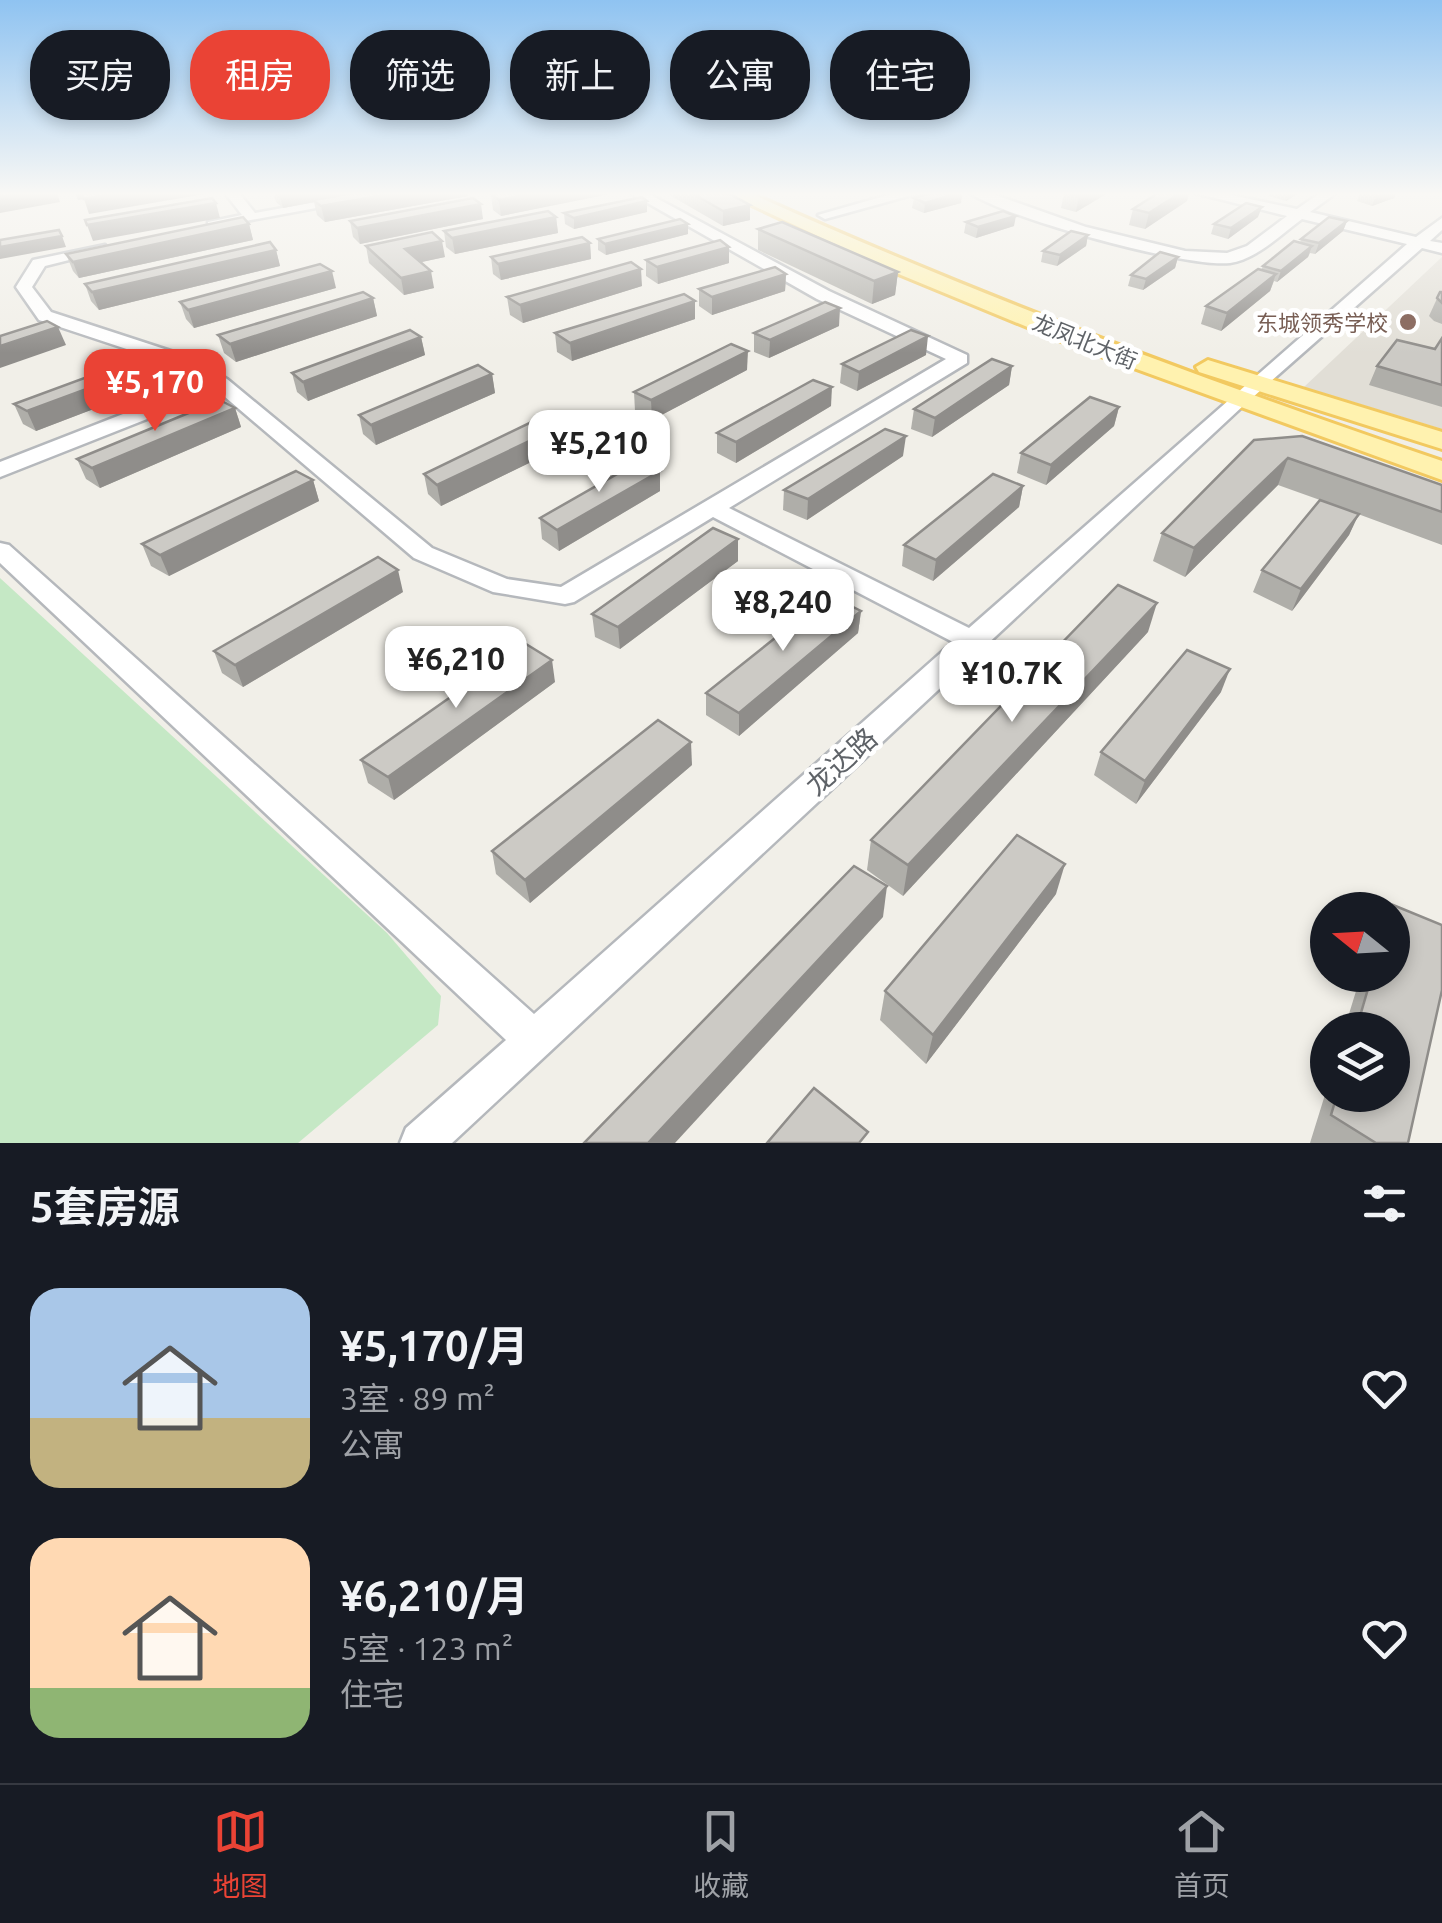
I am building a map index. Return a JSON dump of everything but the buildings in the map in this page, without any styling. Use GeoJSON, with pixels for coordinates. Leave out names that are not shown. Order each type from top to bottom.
{"type":"FeatureCollection","features":[{"type":"Feature","properties":{"kind":"main road","name":"龙凤北大街"},"geometry":{"type":"LineString","coordinates":[[854,246],[1247,392],[1442,441]]}},
{"type":"Feature","properties":{"kind":"main road","name":"龙凤北大街"},"geometry":{"type":"LineString","coordinates":[[900,246],[1442,470]]}},
{"type":"Feature","properties":{"kind":"street"},"geometry":{"type":"LineString","coordinates":[[110,246],[39,263],[24,287],[45,316],[188,364],[220,383],[423,553],[502,586],[565,596],[960,359],[823,295],[734,246]]}},
{"type":"Feature","properties":{"kind":"street"},"geometry":{"type":"LineString","coordinates":[[1156,246],[1228,258],[1256,246]]}},
{"type":"Feature","properties":{"kind":"street","name":"龙达路"},"geometry":{"type":"LineString","coordinates":[[421,1143],[1247,392],[1428,246]]}},
{"type":"Feature","properties":{"kind":"street"},"geometry":{"type":"LineString","coordinates":[[0,470],[220,383]]}},
{"type":"Feature","properties":{"kind":"street"},"geometry":{"type":"LineString","coordinates":[[712,508],[973,641]]}},
{"type":"Feature","properties":{"kind":"street"},"geometry":{"type":"LineString","coordinates":[[0,550],[534,1040]]}},
{"type":"Feature","properties":{"kind":"shaded area","name":"东城领秀学校"},"geometry":{"type":"Polygon","coordinates":[[[1442,257],[1442,429],[1304,387],[1442,257]]]}},
{"type":"Feature","properties":{"kind":"green space"},"geometry":{"type":"Polygon","coordinates":[[[0,578],[387,933],[441,996],[438,1025],[298,1143],[0,1143],[0,578]]]}},
{"type":"Feature","properties":{"kind":"place","name":"东城领秀学校"},"geometry":{"type":"Point","coordinates":[1408,322]}}]}
